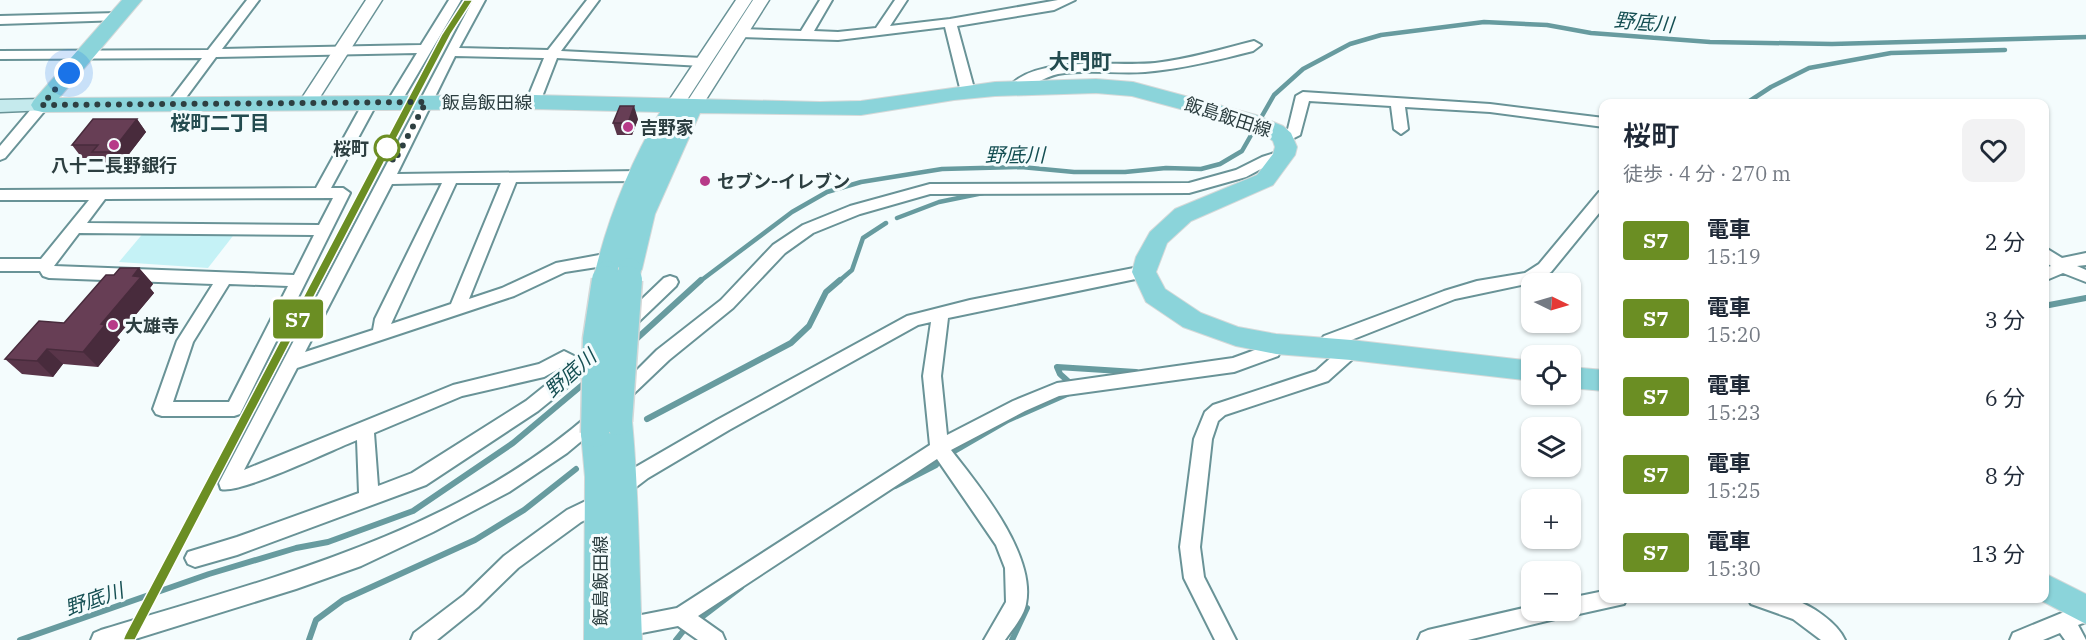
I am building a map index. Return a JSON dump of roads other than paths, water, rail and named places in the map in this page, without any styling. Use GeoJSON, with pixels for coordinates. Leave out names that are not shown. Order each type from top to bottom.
{"type":"FeatureCollection","features":[{"type":"Feature","properties":{"kind":"main road"},"geometry":{"type":"LineString","coordinates":[[0,106],[42,105],[132,0]]}},
{"type":"Feature","properties":{"kind":"main road","name":"飯島飯田線"},"geometry":{"type":"LineString","coordinates":[[42,105],[532,102],[861,108],[968,92],[1073,85],[1133,89],[1248,120],[1281,141],[1265,180],[1229,197],[1194,209],[1171,224],[1158,238],[1148,257],[1144,272]]}},
{"type":"Feature","properties":{"kind":"main road","name":"飯島飯田線"},"geometry":{"type":"LineString","coordinates":[[617,636],[624,486],[607,427],[597,339],[616,267],[622,216],[640,176],[684,105]]}},
{"type":"Feature","properties":{"kind":"main road","name":"飯島飯田線"},"geometry":{"type":"LineString","coordinates":[[616,267],[644,214],[686,118],[684,105]]}},
{"type":"Feature","properties":{"kind":"main road"},"geometry":{"type":"LineString","coordinates":[[1144,272],[1155,295],[1192,320],[1236,336],[1276,344],[1351,350],[1521,371]]}},
{"type":"Feature","properties":{"kind":"main road"},"geometry":{"type":"LineString","coordinates":[[1581,378],[1599,380]]}},
{"type":"Feature","properties":{"kind":"main road","name":"飯島飯田線"},"geometry":{"type":"LineString","coordinates":[[607,427],[599,504],[617,636]]}},
{"type":"Feature","properties":{"kind":"main road"},"geometry":{"type":"LineString","coordinates":[[2049,591],[2078,614]]}},
{"type":"Feature","properties":{"kind":"street"},"geometry":{"type":"LineString","coordinates":[[174,104],[253,0]]}},
{"type":"Feature","properties":{"kind":"street"},"geometry":{"type":"LineString","coordinates":[[307,104],[374,0]]}},
{"type":"Feature","properties":{"kind":"street"},"geometry":{"type":"LineString","coordinates":[[394,102],[455,0]]}},
{"type":"Feature","properties":{"kind":"street"},"geometry":{"type":"LineString","coordinates":[[480,0],[450,52],[228,483],[459,390],[544,370],[564,357],[580,367]]}},
{"type":"Feature","properties":{"kind":"street"},"geometry":{"type":"LineString","coordinates":[[532,102],[552,54],[593,0]]}},
{"type":"Feature","properties":{"kind":"street"},"geometry":{"type":"LineString","coordinates":[[684,105],[702,62],[744,0]]}},
{"type":"Feature","properties":{"kind":"street"},"geometry":{"type":"LineString","coordinates":[[684,105],[741,33],[762,0]]}},
{"type":"Feature","properties":{"kind":"street"},"geometry":{"type":"LineString","coordinates":[[805,36],[826,0]]}},
{"type":"Feature","properties":{"kind":"street"},"geometry":{"type":"LineString","coordinates":[[880,31],[901,0]]}},
{"type":"Feature","properties":{"kind":"street"},"geometry":{"type":"LineString","coordinates":[[741,33],[838,36],[950,23],[1054,6],[1069,0]]}},
{"type":"Feature","properties":{"kind":"street"},"geometry":{"type":"LineString","coordinates":[[0,20],[117,17]]}},
{"type":"Feature","properties":{"kind":"street"},"geometry":{"type":"LineString","coordinates":[[950,23],[968,92]]}},
{"type":"Feature","properties":{"kind":"street"},"geometry":{"type":"LineString","coordinates":[[1016,87],[1040,75],[1079,66],[1144,68],[1254,45]]}},
{"type":"Feature","properties":{"kind":"street"},"geometry":{"type":"LineString","coordinates":[[0,55],[84,56],[424,49]]}},
{"type":"Feature","properties":{"kind":"street"},"geometry":{"type":"LineString","coordinates":[[450,52],[552,54],[702,62]]}},
{"type":"Feature","properties":{"kind":"street"},"geometry":{"type":"LineString","coordinates":[[101,640],[325,571],[475,503],[531,471],[575,439],[663,355],[727,304],[779,249],[808,229],[855,210],[930,189],[1189,188],[1241,174],[1267,159],[1281,141],[1295,132],[1303,96],[1490,108],[1599,122]]}},
{"type":"Feature","properties":{"kind":"street"},"geometry":{"type":"LineString","coordinates":[[1397,101],[1401,129]]}},
{"type":"Feature","properties":{"kind":"street"},"geometry":{"type":"LineString","coordinates":[[320,194],[370,103]]}},
{"type":"Feature","properties":{"kind":"street"},"geometry":{"type":"LineString","coordinates":[[0,155],[42,105]]}},
{"type":"Feature","properties":{"kind":"street"},"geometry":{"type":"LineString","coordinates":[[385,178],[640,176]]}},
{"type":"Feature","properties":{"kind":"street"},"geometry":{"type":"LineString","coordinates":[[458,309],[510,178]]}},
{"type":"Feature","properties":{"kind":"street"},"geometry":{"type":"LineString","coordinates":[[381,333],[383,320],[451,179]]}},
{"type":"Feature","properties":{"kind":"street"},"geometry":{"type":"LineString","coordinates":[[0,195],[343,193],[234,409],[162,409],[185,340],[224,279]]}},
{"type":"Feature","properties":{"kind":"street"},"geometry":{"type":"LineString","coordinates":[[45,265],[100,196]]}},
{"type":"Feature","properties":{"kind":"street"},"geometry":{"type":"LineString","coordinates":[[1322,348],[1330,341],[1450,295],[1477,287],[1529,278],[1545,268],[1599,201]]}},
{"type":"Feature","properties":{"kind":"street"},"geometry":{"type":"LineString","coordinates":[[75,228],[325,230]]}},
{"type":"Feature","properties":{"kind":"street"},"geometry":{"type":"LineString","coordinates":[[2049,256],[2061,266],[2086,276]]}},
{"type":"Feature","properties":{"kind":"street"},"geometry":{"type":"LineString","coordinates":[[2049,272],[2061,266],[2086,259]]}},
{"type":"Feature","properties":{"kind":"street"},"geometry":{"type":"LineString","coordinates":[[0,265],[45,265]]}},
{"type":"Feature","properties":{"kind":"street"},"geometry":{"type":"LineString","coordinates":[[45,265],[49,272],[299,281]]}},
{"type":"Feature","properties":{"kind":"street"},"geometry":{"type":"LineString","coordinates":[[291,363],[508,292],[562,267],[616,267]]}},
{"type":"Feature","properties":{"kind":"street"},"geometry":{"type":"LineString","coordinates":[[421,640],[471,601],[511,562],[574,516],[599,504],[641,473],[723,425],[903,325],[940,313],[1144,272]]}},
{"type":"Feature","properties":{"kind":"street"},"geometry":{"type":"LineString","coordinates":[[195,558],[237,546],[419,479],[532,406],[580,367],[670,282]]}},
{"type":"Feature","properties":{"kind":"street"},"geometry":{"type":"LineString","coordinates":[[940,313],[932,376],[939,448],[1004,541],[1015,568],[1016,604],[994,640]]}},
{"type":"Feature","properties":{"kind":"street"},"geometry":{"type":"LineString","coordinates":[[617,636],[681,616],[939,448],[1019,406],[1057,390],[1234,365],[1272,351],[1276,344]]}},
{"type":"Feature","properties":{"kind":"street"},"geometry":{"type":"LineString","coordinates":[[1226,640],[1194,578],[1190,547],[1203,439],[1211,417],[1219,410],[1322,375],[1351,350]]}},
{"type":"Feature","properties":{"kind":"street"},"geometry":{"type":"LineString","coordinates":[[365,428],[369,498]]}},
{"type":"Feature","properties":{"kind":"street"},"geometry":{"type":"LineString","coordinates":[[1581,605],[1599,601]]}},
{"type":"Feature","properties":{"kind":"street"},"geometry":{"type":"LineString","coordinates":[[1778,603],[1794,607],[1823,628],[1835,640]]}},
{"type":"Feature","properties":{"kind":"street"},"geometry":{"type":"LineString","coordinates":[[2020,640],[2078,614],[2077,640]]}},
{"type":"Feature","properties":{"kind":"street"},"geometry":{"type":"LineString","coordinates":[[681,616],[715,640]]}},
{"type":"Feature","properties":{"kind":"street"},"geometry":{"type":"LineString","coordinates":[[1428,640],[1521,618]]}},
{"type":"Feature","properties":{"kind":"waterway","name":"野底川"},"geometry":{"type":"LineString","coordinates":[[699,282],[792,212],[827,192],[861,182],[942,169],[1021,167],[1074,172],[1125,172],[1166,168],[1201,169],[1220,164],[1242,151],[1274,95],[1303,69],[1350,44],[1381,35],[1484,22],[1547,25],[1591,33],[1710,42],[1832,44],[2086,37]]}},
{"type":"Feature","properties":{"kind":"waterway"},"geometry":{"type":"LineString","coordinates":[[1753,99],[1809,68],[1891,53],[2005,50]]}},
{"type":"Feature","properties":{"kind":"waterway"},"geometry":{"type":"LineString","coordinates":[[897,218],[939,202],[983,193]]}},
{"type":"Feature","properties":{"kind":"waterway"},"geometry":{"type":"LineString","coordinates":[[838,282],[852,270],[863,238],[886,223]]}},
{"type":"Feature","properties":{"kind":"waterway","name":"野底川"},"geometry":{"type":"LineString","coordinates":[[633,342],[701,280]]}},
{"type":"Feature","properties":{"kind":"waterway"},"geometry":{"type":"LineString","coordinates":[[647,419],[791,343],[809,326],[826,292],[840,280]]}},
{"type":"Feature","properties":{"kind":"waterway"},"geometry":{"type":"LineString","coordinates":[[2049,305],[2086,298]]}},
{"type":"Feature","properties":{"kind":"waterway"},"geometry":{"type":"LineString","coordinates":[[1070,383],[1060,374],[1057,367],[1136,372]]}},
{"type":"Feature","properties":{"kind":"waterway","name":"野底川"},"geometry":{"type":"LineString","coordinates":[[20,640],[209,574],[296,548],[328,542],[413,511],[513,443],[587,381]]}},
{"type":"Feature","properties":{"kind":"waterway"},"geometry":{"type":"LineString","coordinates":[[951,453],[1008,420],[1067,394]]}},
{"type":"Feature","properties":{"kind":"waterway"},"geometry":{"type":"LineString","coordinates":[[895,486],[936,465]]}},
{"type":"Feature","properties":{"kind":"waterway"},"geometry":{"type":"LineString","coordinates":[[309,640],[316,620],[343,600],[475,540],[524,510],[576,469]]}},
{"type":"Feature","properties":{"kind":"waterway"},"geometry":{"type":"LineString","coordinates":[[703,616],[741,587]]}},
{"type":"Feature","properties":{"kind":"waterway"},"geometry":{"type":"LineString","coordinates":[[1012,640],[1027,608]]}},
{"type":"Feature","properties":{"kind":"waterway"},"geometry":{"type":"LineString","coordinates":[[676,640],[684,630]]}},
{"type":"Feature","properties":{"kind":"railway"},"geometry":{"type":"LineString","coordinates":[[317,282],[447,34],[468,0]]}},
{"type":"Feature","properties":{"kind":"railway"},"geometry":{"type":"LineString","coordinates":[[130,640],[318,280]]}},
{"type":"Feature","properties":{"kind":"train","name":"S7"},"geometry":{"type":"LineString","coordinates":[[130,640],[447,34],[468,0]]}},
{"type":"Feature","properties":{"kind":"place","name":"吉野家"},"geometry":{"type":"Point","coordinates":[628,127]}},
{"type":"Feature","properties":{"kind":"place","name":"八十二長野銀行"},"geometry":{"type":"Point","coordinates":[114,145]}},
{"type":"Feature","properties":{"kind":"place","name":"桜町"},"geometry":{"type":"Point","coordinates":[387,148]}},
{"type":"Feature","properties":{"kind":"place","name":"セブン-イレブン"},"geometry":{"type":"Point","coordinates":[705,181]}},
{"type":"Feature","properties":{"kind":"place","name":"大雄寺"},"geometry":{"type":"Point","coordinates":[113,325]}},
{"type":"Feature","properties":{"kind":"district","name":"大門町"},"geometry":{"type":"Point","coordinates":[1080,61]}},
{"type":"Feature","properties":{"kind":"district","name":"桜町二丁目"},"geometry":{"type":"Point","coordinates":[220,122]}}]}
